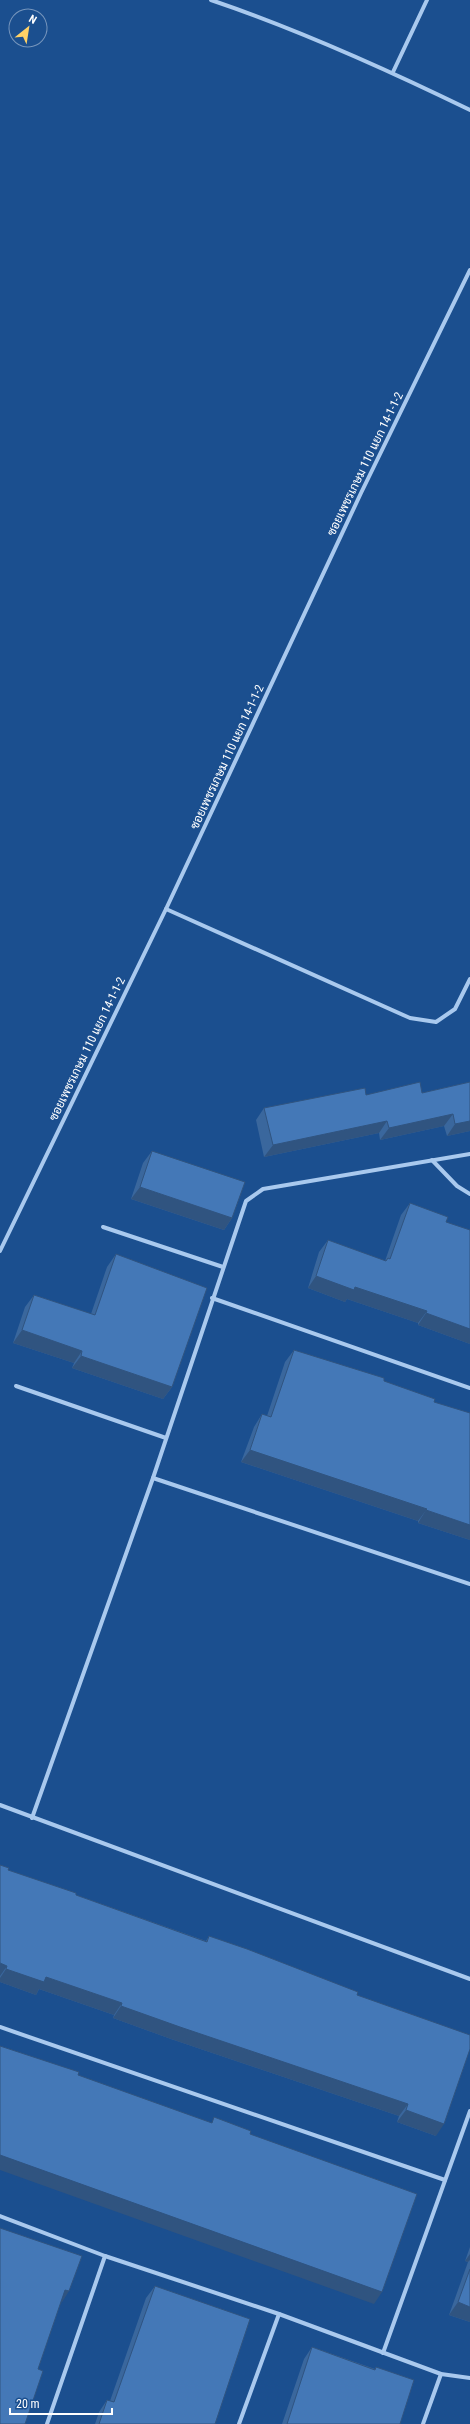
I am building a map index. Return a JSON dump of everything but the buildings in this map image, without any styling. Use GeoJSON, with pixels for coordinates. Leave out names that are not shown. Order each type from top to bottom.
{"type":"FeatureCollection","features":[{"type":"Feature","properties":{"kind":"street"},"geometry":{"type":"LineString","coordinates":[[211,0],[310,37],[393,72],[470,110]]}},
{"type":"Feature","properties":{"kind":"street"},"geometry":{"type":"LineString","coordinates":[[393,72],[427,0]]}},
{"type":"Feature","properties":{"kind":"street","name":"ซอยเพชรเกษม 110 แยก 14-1-1-2"},"geometry":{"type":"LineString","coordinates":[[0,1251],[166,909],[354,507],[470,270]]}},
{"type":"Feature","properties":{"kind":"street"},"geometry":{"type":"LineString","coordinates":[[166,909],[410,1018],[436,1022],[456,1009],[470,979]]}},
{"type":"Feature","properties":{"kind":"street"},"geometry":{"type":"LineString","coordinates":[[32,1818],[153,1478],[244,1206],[254,1194],[263,1189],[470,1154]]}},
{"type":"Feature","properties":{"kind":"street"},"geometry":{"type":"LineString","coordinates":[[432,1160],[457,1186],[470,1194]]}},
{"type":"Feature","properties":{"kind":"street"},"geometry":{"type":"LineString","coordinates":[[103,1227],[223,1267]]}},
{"type":"Feature","properties":{"kind":"street"},"geometry":{"type":"LineString","coordinates":[[212,1298],[470,1388]]}},
{"type":"Feature","properties":{"kind":"street"},"geometry":{"type":"LineString","coordinates":[[16,1386],[166,1438]]}},
{"type":"Feature","properties":{"kind":"street"},"geometry":{"type":"LineString","coordinates":[[153,1478],[470,1584]]}},
{"type":"Feature","properties":{"kind":"street"},"geometry":{"type":"LineString","coordinates":[[0,1805],[470,1979]]}},
{"type":"Feature","properties":{"kind":"street"},"geometry":{"type":"LineString","coordinates":[[0,2027],[445,2180]]}},
{"type":"Feature","properties":{"kind":"street"},"geometry":{"type":"LineString","coordinates":[[383,2353],[470,2111]]}},
{"type":"Feature","properties":{"kind":"street"},"geometry":{"type":"LineString","coordinates":[[0,2216],[105,2256],[279,2314],[441,2374],[470,2378]]}},
{"type":"Feature","properties":{"kind":"street"},"geometry":{"type":"LineString","coordinates":[[47,2424],[105,2256]]}},
{"type":"Feature","properties":{"kind":"street"},"geometry":{"type":"LineString","coordinates":[[239,2424],[279,2314]]}},
{"type":"Feature","properties":{"kind":"street"},"geometry":{"type":"LineString","coordinates":[[423,2424],[441,2374]]}}]}
